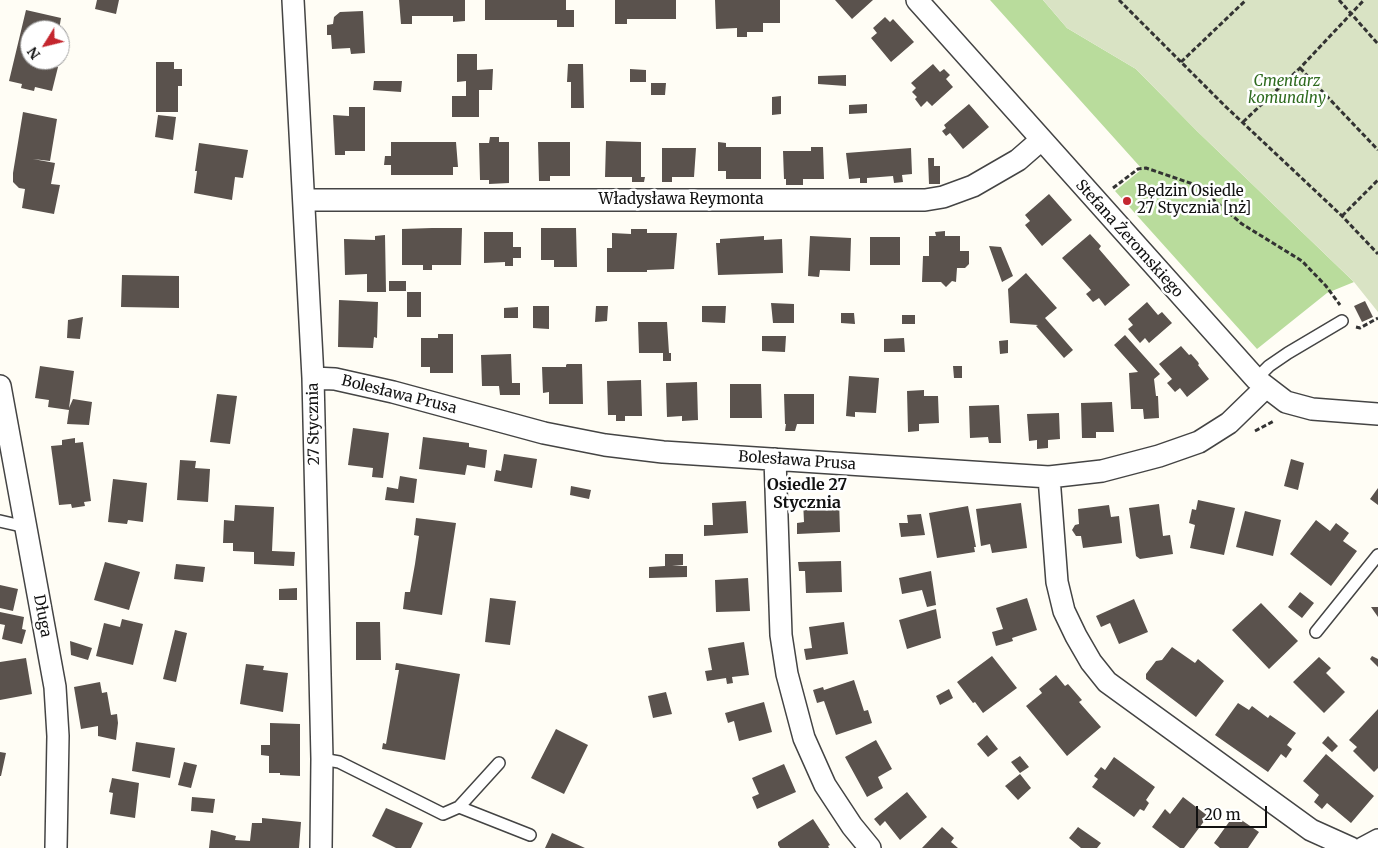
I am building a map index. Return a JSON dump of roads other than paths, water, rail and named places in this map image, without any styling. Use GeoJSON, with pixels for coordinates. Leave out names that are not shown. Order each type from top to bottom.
{"type":"FeatureCollection","features":[{"type":"Feature","properties":{"kind":"street","name":"27 Stycznia"},"geometry":{"type":"LineString","coordinates":[[293,0],[313,378],[322,759],[321,848]]}},
{"type":"Feature","properties":{"kind":"street","name":"Stefana Żeromskiego"},"geometry":{"type":"LineString","coordinates":[[917,0],[1260,384],[1286,402],[1312,409],[1378,414]]}},
{"type":"Feature","properties":{"kind":"street","name":"Władysława Reymonta"},"geometry":{"type":"LineString","coordinates":[[304,200],[925,200],[942,197],[973,186],[1018,160],[1041,140]]}},
{"type":"Feature","properties":{"kind":"street","name":"Bolesława Prusa"},"geometry":{"type":"LineString","coordinates":[[313,378],[335,379],[374,388],[544,433],[605,446],[663,452],[1049,477],[1102,471],[1159,456],[1199,442],[1229,423],[1260,384]]}},
{"type":"Feature","properties":{"kind":"street","name":"Długa"},"geometry":{"type":"LineString","coordinates":[[0,386],[55,687],[58,736],[56,848]]}},
{"type":"Feature","properties":{"kind":"street"},"geometry":{"type":"LineString","coordinates":[[774,459],[781,635],[786,674],[804,738],[825,786],[852,826],[870,848]]}},
{"type":"Feature","properties":{"kind":"street"},"geometry":{"type":"LineString","coordinates":[[1049,477],[1057,582],[1064,611],[1086,653],[1107,682],[1311,830],[1351,848]]}},
{"type":"Feature","properties":{"kind":"street"},"geometry":{"type":"LineString","coordinates":[[1362,848],[1378,840]]}},
{"type":"Feature","properties":{"kind":"lane"},"geometry":{"type":"LineString","coordinates":[[1260,384],[1269,366],[1342,321]]}},
{"type":"Feature","properties":{"kind":"lane"},"geometry":{"type":"LineString","coordinates":[[0,521],[26,527]]}},
{"type":"Feature","properties":{"kind":"lane"},"geometry":{"type":"LineString","coordinates":[[1316,632],[1378,556]]}},
{"type":"Feature","properties":{"kind":"lane"},"geometry":{"type":"LineString","coordinates":[[322,759],[339,762],[443,814],[459,807],[499,763]]}},
{"type":"Feature","properties":{"kind":"lane"},"geometry":{"type":"LineString","coordinates":[[459,807],[530,835]]}},
{"type":"Feature","properties":{"kind":"place","name":"Będzin Osiedle 27 Stycznia [nż]"},"geometry":{"type":"Point","coordinates":[1127,201]}},
{"type":"Feature","properties":{"kind":"district","name":"Osiedle 27 Stycznia"},"geometry":{"type":"Point","coordinates":[807,494]}},
{"type":"Feature","properties":{"kind":"park label","name":"Cmentarz komunalny"},"geometry":{"type":"Point","coordinates":[1287,90]}}]}
